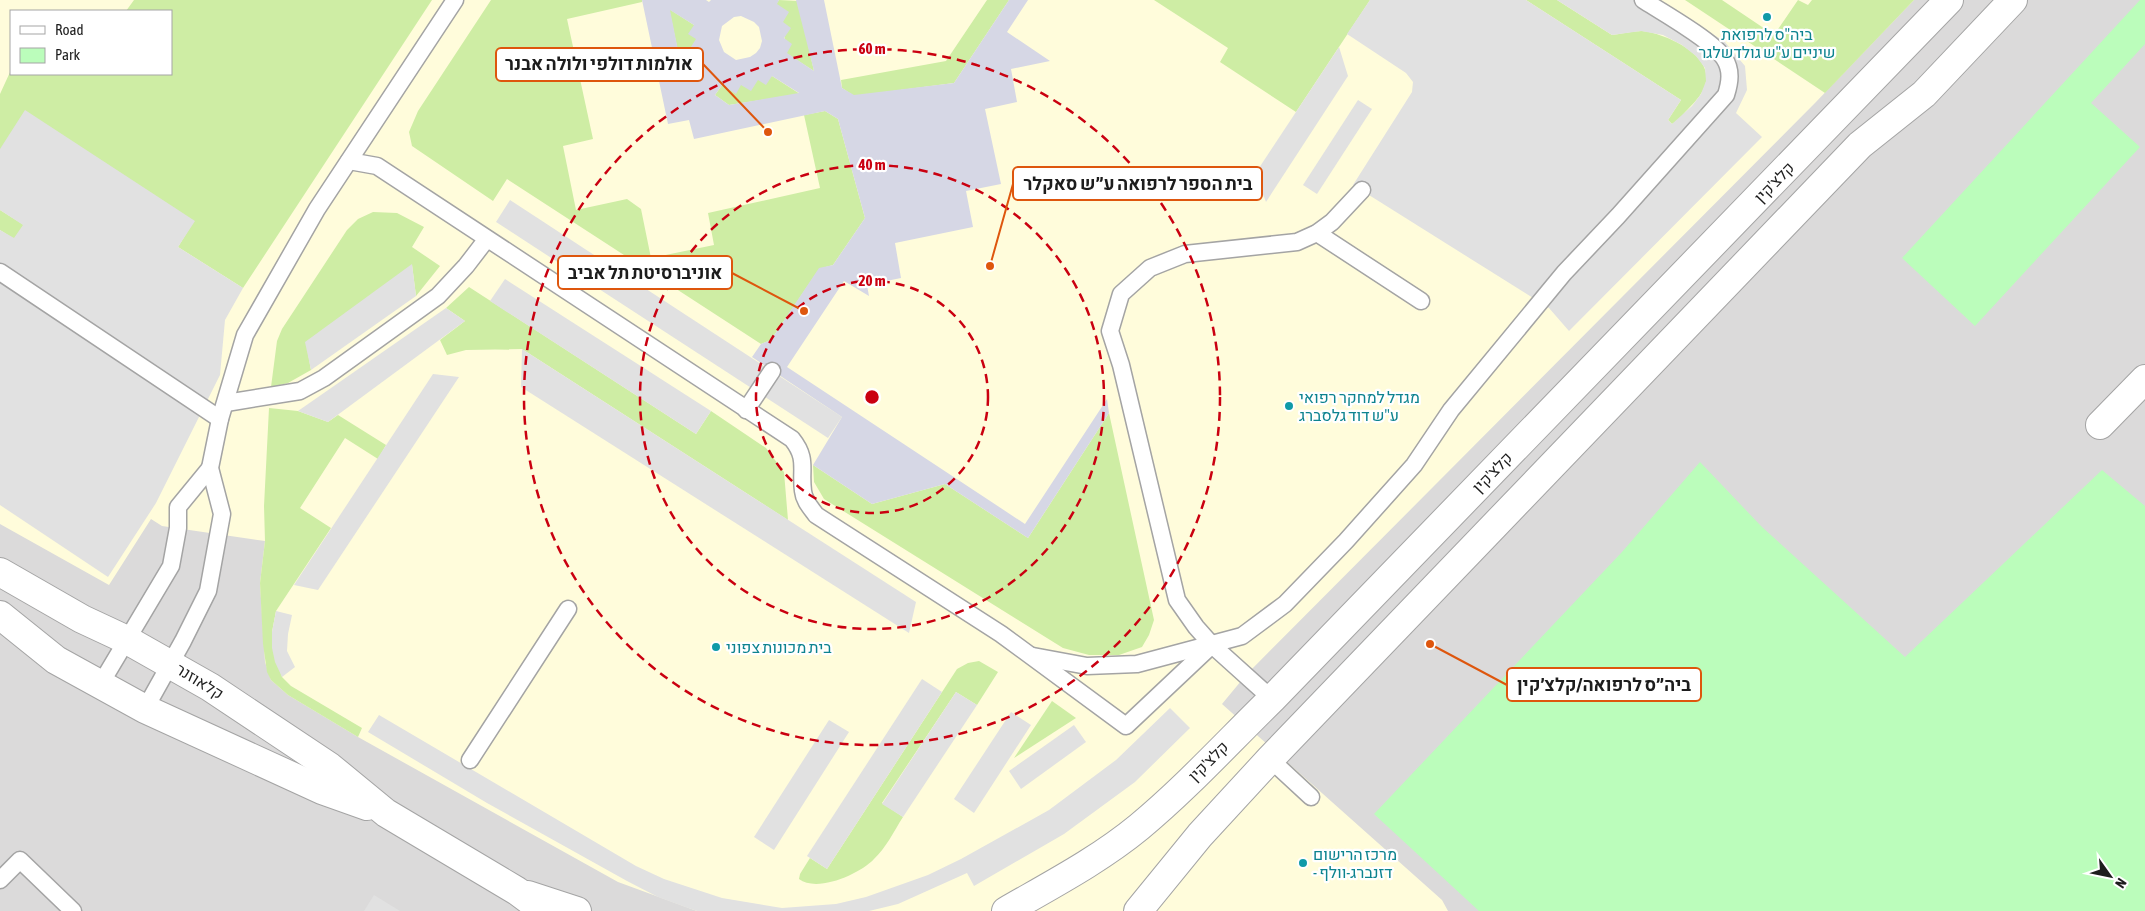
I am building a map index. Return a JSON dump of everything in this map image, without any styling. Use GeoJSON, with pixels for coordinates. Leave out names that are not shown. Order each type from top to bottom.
{"type":"FeatureCollection","features":[{"type":"Feature","properties":{"kind":"street","name":"קלצ'קין"},"geometry":{"type":"LineString","coordinates":[[1006,911],[1093,860],[1139,828],[1178,792],[1272,699],[1949,0]]}},
{"type":"Feature","properties":{"kind":"street"},"geometry":{"type":"LineString","coordinates":[[1138,911],[1200,835],[1270,759],[1860,145],[1924,94],[2013,0]]}},
{"type":"Feature","properties":{"kind":"street"},"geometry":{"type":"LineString","coordinates":[[2100,425],[2145,379]]}},
{"type":"Feature","properties":{"kind":"street","name":"קלאוזנר"},"geometry":{"type":"LineString","coordinates":[[0,572],[82,619],[171,663],[210,686],[330,768],[386,813],[517,891],[544,911]]}},
{"type":"Feature","properties":{"kind":"street","name":"קלאוזנר"},"geometry":{"type":"LineString","coordinates":[[0,615],[56,660],[145,709],[322,790],[386,813]]}},
{"type":"Feature","properties":{"kind":"street","name":"קלאוזנר"},"geometry":{"type":"LineString","coordinates":[[517,891],[576,911]]}},
{"type":"Feature","properties":{"kind":"lane"},"geometry":{"type":"LineString","coordinates":[[145,709],[208,591],[222,514],[210,468],[220,419],[245,335],[317,208],[455,0]]}},
{"type":"Feature","properties":{"kind":"lane"},"geometry":{"type":"LineString","coordinates":[[1031,655],[1086,666],[1137,664],[1242,636],[1284,604],[1346,541],[1414,466],[1451,410],[1564,273],[1618,216],[1726,95],[1731,79],[1724,58],[1705,40],[1643,0]]}},
{"type":"Feature","properties":{"kind":"lane"},"geometry":{"type":"LineString","coordinates":[[349,161],[376,166],[486,240],[792,439],[801,450],[804,464],[803,491],[806,500],[816,515],[1001,634],[1126,726],[1212,645]]}},
{"type":"Feature","properties":{"kind":"lane"},"geometry":{"type":"LineString","coordinates":[[1272,699],[1212,645],[1177,600],[1121,365],[1110,332],[1121,294],[1150,268],[1185,254],[1297,242],[1317,233],[1332,222],[1362,190]]}},
{"type":"Feature","properties":{"kind":"lane"},"geometry":{"type":"LineString","coordinates":[[1317,233],[1421,301]]}},
{"type":"Feature","properties":{"kind":"lane"},"geometry":{"type":"LineString","coordinates":[[226,404],[300,391],[324,378],[438,296],[466,266],[486,240]]}},
{"type":"Feature","properties":{"kind":"lane"},"geometry":{"type":"LineString","coordinates":[[0,272],[220,419]]}},
{"type":"Feature","properties":{"kind":"lane"},"geometry":{"type":"LineString","coordinates":[[746,410],[772,371]]}},
{"type":"Feature","properties":{"kind":"lane"},"geometry":{"type":"LineString","coordinates":[[100,685],[171,566],[178,528],[178,507],[210,468]]}},
{"type":"Feature","properties":{"kind":"lane"},"geometry":{"type":"LineString","coordinates":[[470,760],[568,609]]}},
{"type":"Feature","properties":{"kind":"lane"},"geometry":{"type":"LineString","coordinates":[[1270,759],[1311,797]]}},
{"type":"Feature","properties":{"kind":"lane"},"geometry":{"type":"LineString","coordinates":[[0,880],[20,860],[72,911]]}},
{"type":"Feature","properties":{"kind":"shaded area"},"geometry":{"type":"Polygon","coordinates":[[[0,0],[2145,0],[2145,911],[0,911],[0,0]]]}},
{"type":"Feature","properties":{"kind":"shaded area"},"geometry":{"type":"Polygon","coordinates":[[[0,0],[1914,0],[1815,103],[1246,675],[1222,704],[1442,900],[1448,911],[697,911],[618,882],[358,737],[288,695],[271,680],[265,662],[260,583],[265,541],[162,526],[151,519],[109,585],[0,524],[0,0]]]}},
{"type":"Feature","properties":{"kind":"shaded area"},"geometry":{"type":"Polygon","coordinates":[[[642,0],[706,0],[709,2],[711,0],[779,0],[777,4],[789,12],[783,22],[791,28],[784,38],[792,44],[787,53],[814,71],[796,0],[824,0],[842,88],[854,95],[954,83],[1009,0],[1028,0],[1007,32],[1050,61],[1011,69],[1017,102],[985,109],[1001,184],[966,191],[973,227],[895,243],[901,278],[867,285],[869,296],[844,281],[787,367],[1025,524],[1107,399],[1109,413],[1028,538],[945,484],[872,504],[813,465],[842,417],[752,357],[761,344],[771,340],[819,268],[833,265],[865,218],[838,119],[825,111],[694,139],[689,120],[668,124],[642,0]],[[670,10],[683,75],[694,81],[700,71],[692,65],[697,57],[689,50],[696,39],[688,34],[694,25],[670,10]],[[741,16],[734,17],[722,26],[719,40],[724,52],[736,60],[750,57],[756,53],[762,41],[759,27],[754,22],[741,16]],[[772,76],[766,85],[758,80],[751,91],[741,85],[736,94],[722,85],[715,95],[729,105],[799,93],[772,76]]]}},
{"type":"Feature","properties":{"kind":"shaded area"},"geometry":{"type":"Polygon","coordinates":[[[1370,0],[1526,0],[1681,100],[1668,120],[1672,124],[1692,106],[1701,94],[1706,81],[1705,68],[1696,56],[1682,45],[1663,35],[1641,31],[1612,35],[1557,0],[1660,0],[1725,42],[1745,66],[1747,90],[1736,113],[1762,137],[1569,331],[1549,308],[1353,185],[1412,92],[1413,82],[1406,73],[1347,34],[1370,0]]]}},
{"type":"Feature","properties":{"kind":"shaded area"},"geometry":{"type":"Polygon","coordinates":[[[1339,47],[1348,76],[1266,202],[1255,174],[1339,47]]]}},
{"type":"Feature","properties":{"kind":"shaded area"},"geometry":{"type":"Polygon","coordinates":[[[1358,100],[1372,109],[1317,194],[1303,185],[1358,100]]]}},
{"type":"Feature","properties":{"kind":"shaded area"},"geometry":{"type":"Polygon","coordinates":[[[25,110],[195,221],[178,247],[243,288],[225,320],[220,375],[156,503],[108,577],[0,505],[0,230],[14,238],[23,225],[0,210],[0,149],[25,110]]]}},
{"type":"Feature","properties":{"kind":"shaded area"},"geometry":{"type":"Polygon","coordinates":[[[510,200],[842,417],[828,438],[496,222],[510,200]]]}},
{"type":"Feature","properties":{"kind":"shaded area"},"geometry":{"type":"Polygon","coordinates":[[[412,264],[416,296],[311,370],[305,342],[412,264]]]}},
{"type":"Feature","properties":{"kind":"shaded area"},"geometry":{"type":"Polygon","coordinates":[[[505,279],[711,411],[696,434],[490,301],[505,279]]]}},
{"type":"Feature","properties":{"kind":"shaded area"},"geometry":{"type":"Polygon","coordinates":[[[446,308],[465,321],[328,422],[298,411],[446,308]]]}},
{"type":"Feature","properties":{"kind":"shaded area"},"geometry":{"type":"Polygon","coordinates":[[[522,349],[916,602],[909,633],[521,387],[522,349]]]}},
{"type":"Feature","properties":{"kind":"shaded area"},"geometry":{"type":"Polygon","coordinates":[[[433,374],[459,377],[318,590],[294,585],[433,374]]]}},
{"type":"Feature","properties":{"kind":"shaded area"},"geometry":{"type":"Polygon","coordinates":[[[276,611],[292,615],[287,651],[295,667],[282,677],[275,662],[272,648],[272,632],[276,611]]]}},
{"type":"Feature","properties":{"kind":"shaded area"},"geometry":{"type":"Polygon","coordinates":[[[922,679],[942,692],[827,869],[807,856],[922,679]]]}},
{"type":"Feature","properties":{"kind":"shaded area"},"geometry":{"type":"Polygon","coordinates":[[[956,692],[977,705],[903,817],[882,804],[956,692]]]}},
{"type":"Feature","properties":{"kind":"shaded area"},"geometry":{"type":"Polygon","coordinates":[[[1170,708],[1190,728],[1135,782],[1064,834],[974,886],[967,873],[898,904],[869,911],[697,911],[688,908],[658,897],[627,881],[487,803],[368,732],[379,715],[636,866],[664,879],[722,898],[782,908],[836,904],[866,897],[928,875],[961,859],[1049,810],[1116,760],[1170,708]]]}},
{"type":"Feature","properties":{"kind":"shaded area"},"geometry":{"type":"Polygon","coordinates":[[[1011,712],[1031,725],[974,813],[954,799],[1011,712]]]}},
{"type":"Feature","properties":{"kind":"shaded area"},"geometry":{"type":"Polygon","coordinates":[[[829,720],[849,732],[774,850],[754,837],[829,720]]]}},
{"type":"Feature","properties":{"kind":"shaded area"},"geometry":{"type":"Polygon","coordinates":[[[1074,725],[1086,742],[1021,789],[1009,771],[1074,725]]]}},
{"type":"Feature","properties":{"kind":"shaded area"},"geometry":{"type":"Polygon","coordinates":[[[374,895],[400,911],[364,911],[374,895]]]}},
{"type":"Feature","properties":{"kind":"green space"},"geometry":{"type":"Polygon","coordinates":[[[134,0],[432,0],[243,288],[178,247],[194,221],[0,149],[0,94],[10,72],[10,75],[172,75],[172,10],[127,10],[134,0]]]}},
{"type":"Feature","properties":{"kind":"green space"},"geometry":{"type":"Polygon","coordinates":[[[491,0],[642,0],[642,2],[567,19],[593,139],[563,146],[576,210],[627,199],[641,209],[651,258],[714,245],[708,213],[820,188],[804,115],[825,111],[838,119],[865,218],[833,265],[819,269],[771,340],[761,344],[507,179],[493,201],[412,146],[409,132],[418,111],[491,0]]]}},
{"type":"Feature","properties":{"kind":"green space"},"geometry":{"type":"Polygon","coordinates":[[[779,0],[798,1],[814,71],[786,53],[783,22],[776,4],[779,0]]]}},
{"type":"Feature","properties":{"kind":"green space"},"geometry":{"type":"Polygon","coordinates":[[[987,0],[1009,0],[954,83],[854,96],[842,88],[841,80],[946,61],[987,0]]]}},
{"type":"Feature","properties":{"kind":"green space"},"geometry":{"type":"Polygon","coordinates":[[[1154,0],[1370,0],[1296,112],[1220,62],[1228,48],[1154,0]]]}},
{"type":"Feature","properties":{"kind":"green space"},"geometry":{"type":"Polygon","coordinates":[[[1526,0],[1557,0],[1612,35],[1642,31],[1674,41],[1694,54],[1702,62],[1706,72],[1706,82],[1703,89],[1694,102],[1672,124],[1668,120],[1681,100],[1526,0]]]}},
{"type":"Feature","properties":{"kind":"green space"},"geometry":{"type":"Polygon","coordinates":[[[1685,0],[1722,0],[1774,35],[1798,0],[1808,5],[1812,0],[1914,0],[1825,93],[1685,0]]]}},
{"type":"Feature","properties":{"kind":"green space"},"geometry":{"type":"Polygon","coordinates":[[[2140,0],[2145,0],[2145,44],[2091,103],[2140,147],[1975,326],[1902,258],[2140,0]]]}},
{"type":"Feature","properties":{"kind":"green space"},"geometry":{"type":"Polygon","coordinates":[[[669,9],[694,25],[701,71],[694,81],[683,75],[669,9]]]}},
{"type":"Feature","properties":{"kind":"green space"},"geometry":{"type":"Polygon","coordinates":[[[772,76],[800,94],[729,105],[715,95],[722,85],[742,84],[772,76]]]}},
{"type":"Feature","properties":{"kind":"green space"},"geometry":{"type":"Polygon","coordinates":[[[0,210],[24,225],[14,239],[0,230],[0,210]]]}},
{"type":"Feature","properties":{"kind":"green space"},"geometry":{"type":"Polygon","coordinates":[[[373,212],[397,213],[424,227],[412,247],[440,266],[416,296],[412,265],[306,342],[311,370],[288,383],[271,387],[277,341],[282,329],[347,230],[358,219],[373,212]]]}},
{"type":"Feature","properties":{"kind":"green space"},"geometry":{"type":"Polygon","coordinates":[[[469,287],[696,434],[711,411],[766,448],[784,472],[788,520],[522,349],[466,350],[447,355],[440,340],[465,321],[446,308],[469,287]]]}},
{"type":"Feature","properties":{"kind":"green space"},"geometry":{"type":"Polygon","coordinates":[[[269,408],[298,411],[328,422],[338,415],[386,445],[378,459],[345,438],[300,508],[331,528],[276,611],[272,632],[282,677],[291,686],[362,728],[358,737],[288,695],[271,680],[267,672],[263,644],[260,583],[265,541],[264,506],[269,408]]]}},
{"type":"Feature","properties":{"kind":"green space"},"geometry":{"type":"Polygon","coordinates":[[[1109,413],[1154,620],[1149,635],[1142,647],[1119,655],[1089,655],[1063,648],[824,499],[814,482],[813,465],[872,504],[945,484],[1028,538],[1109,413]]]}},
{"type":"Feature","properties":{"kind":"green space"},"geometry":{"type":"Polygon","coordinates":[[[1700,462],[1762,527],[1905,657],[2102,470],[2145,506],[2145,911],[1479,911],[1374,814],[1622,552],[1700,462]]]}},
{"type":"Feature","properties":{"kind":"green space"},"geometry":{"type":"Polygon","coordinates":[[[979,661],[998,672],[977,705],[956,692],[882,803],[903,817],[882,850],[867,865],[849,876],[838,880],[816,884],[807,883],[799,879],[810,858],[827,869],[957,669],[968,663],[979,661]]]}},
{"type":"Feature","properties":{"kind":"green space"},"geometry":{"type":"Polygon","coordinates":[[[1052,701],[1076,718],[1014,758],[1052,701]]]}},
{"type":"Feature","properties":{"kind":"place","name":"ביה\"ס לרפואת שיניים ע\"ש גולדשלגר"},"geometry":{"type":"Point","coordinates":[1767,17]}},
{"type":"Feature","properties":{"kind":"place","name":"אולמות דולפי ולולה אבנר"},"geometry":{"type":"Point","coordinates":[768,132]}},
{"type":"Feature","properties":{"kind":"place","name":"בית הספר לרפואה ע״ש סאקלר"},"geometry":{"type":"Point","coordinates":[990,266]}},
{"type":"Feature","properties":{"kind":"place","name":"אוניברסיטת תל אביב"},"geometry":{"type":"Point","coordinates":[804,311]}},
{"type":"Feature","properties":{"kind":"place","name":"מגדל למחקר רפואי ע\"ש דוד גלסברג"},"geometry":{"type":"Point","coordinates":[1289,406]}},
{"type":"Feature","properties":{"kind":"place","name":"ביה״ס לרפואה/קלצ׳קין"},"geometry":{"type":"Point","coordinates":[1430,644]}},
{"type":"Feature","properties":{"kind":"place","name":"בית מכונות צפוני"},"geometry":{"type":"Point","coordinates":[716,647]}},
{"type":"Feature","properties":{"kind":"place","name":"מרכז הרישום - דזנברג-וולף"},"geometry":{"type":"Point","coordinates":[1303,863]}}]}
